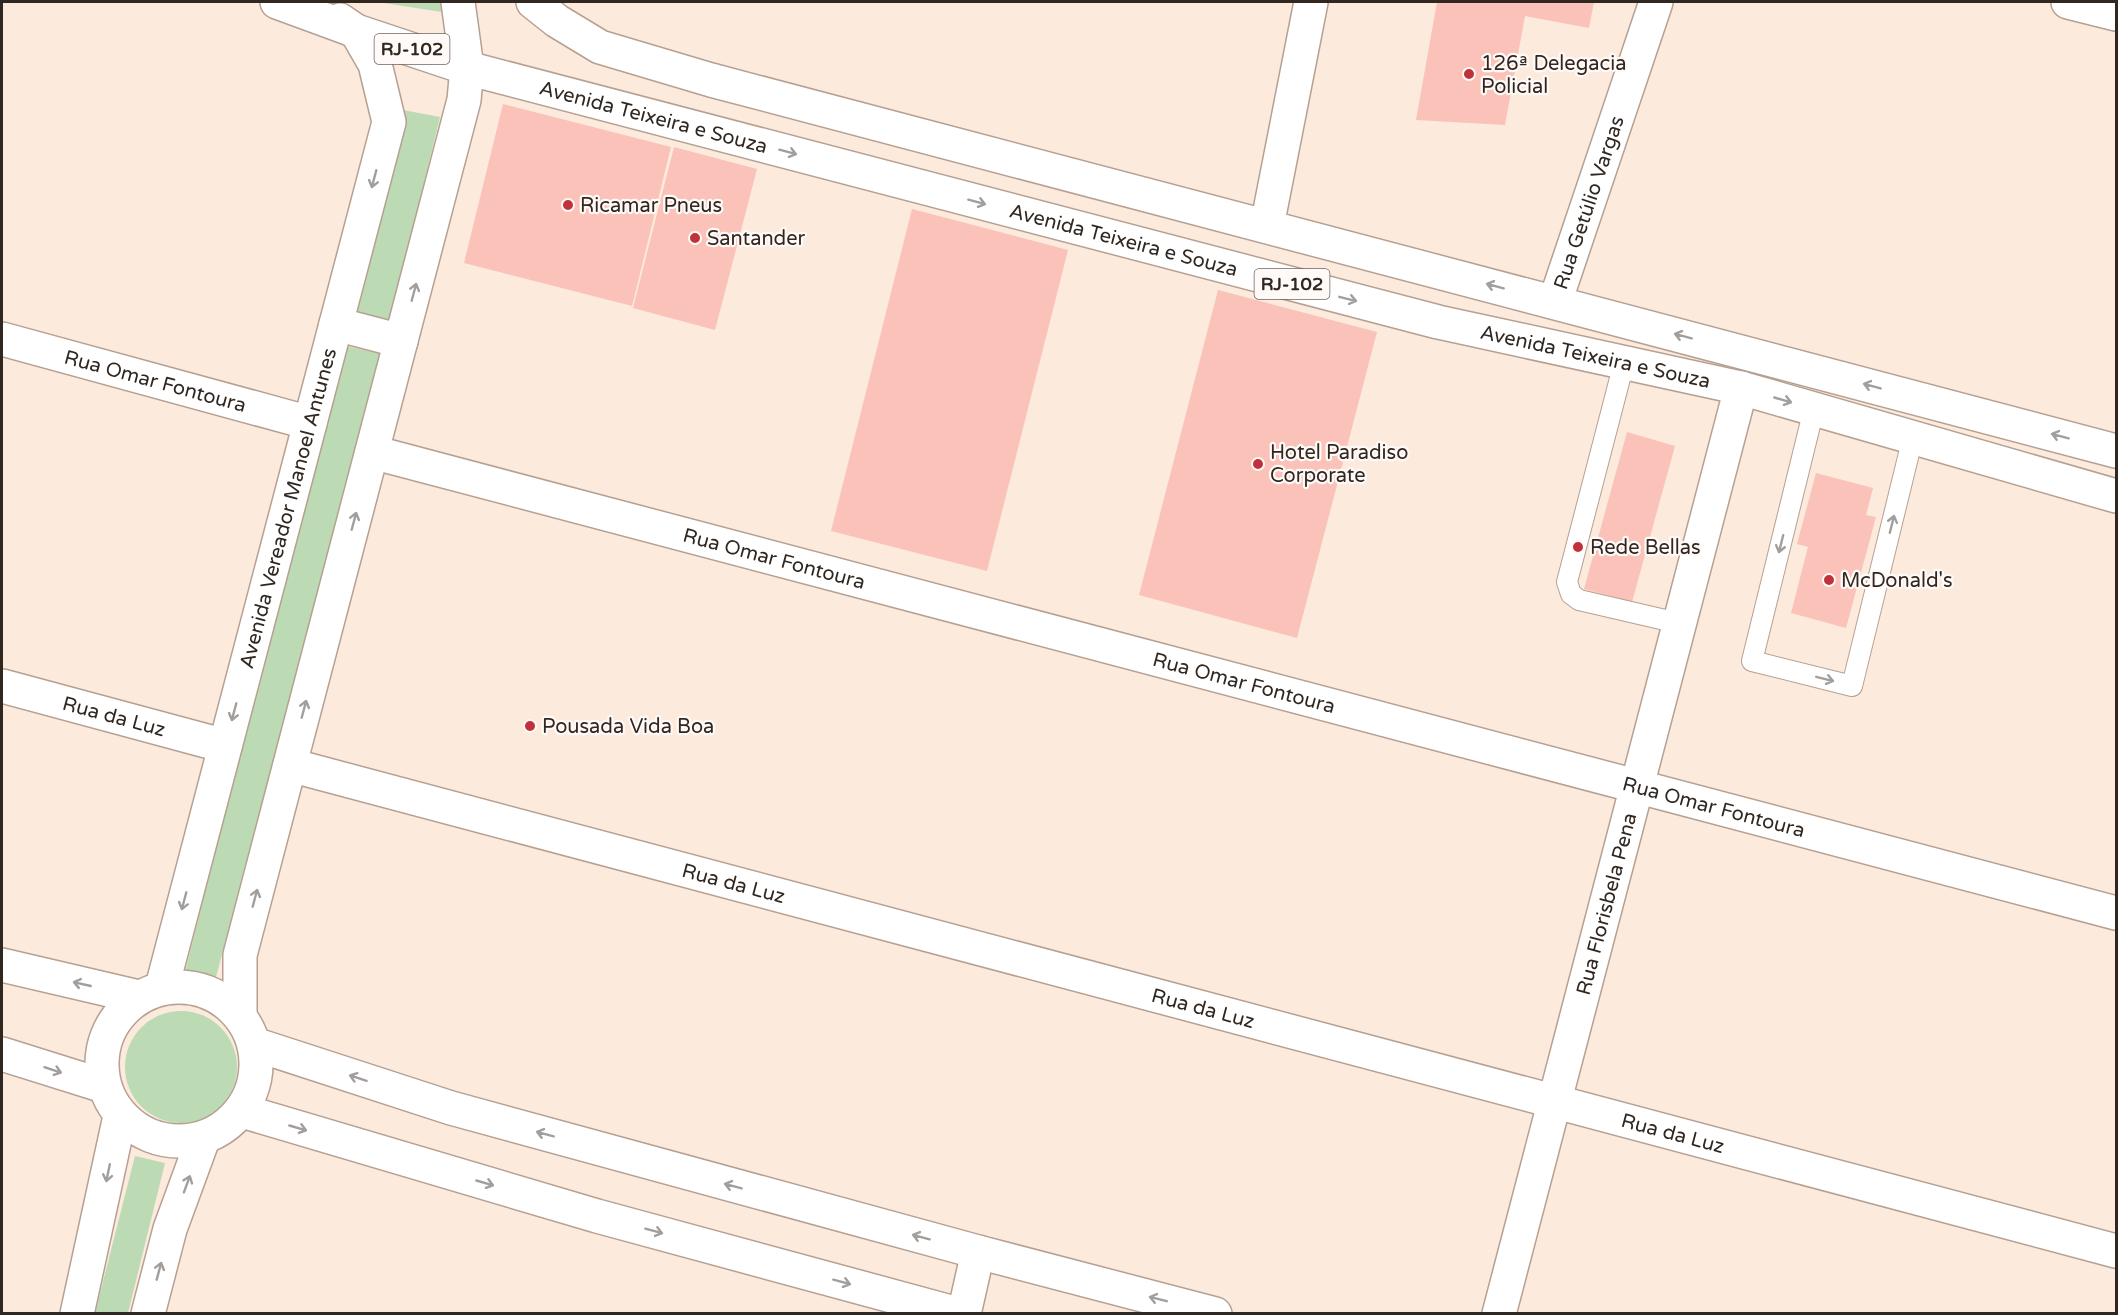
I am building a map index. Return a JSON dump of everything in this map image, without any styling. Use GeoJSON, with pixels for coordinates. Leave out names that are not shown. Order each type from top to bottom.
{"type":"FeatureCollection","features":[{"type":"Feature","properties":{"kind":"main road","name":"Avenida Teixeira e Souza"},"geometry":{"type":"LineString","coordinates":[[277,2],[467,68],[1438,322],[1741,388],[2116,496]]}},
{"type":"Feature","properties":{"kind":"main road"},"geometry":{"type":"LineString","coordinates":[[314,2],[356,31]]}},
{"type":"Feature","properties":{"kind":"main road"},"geometry":{"type":"LineString","coordinates":[[240,1016],[240,955],[464,100],[467,68],[458,2]]}},
{"type":"Feature","properties":{"kind":"main road","name":"Avenida Teixeira e Souza"},"geometry":{"type":"LineString","coordinates":[[533,2],[557,21],[600,47],[711,80],[2116,451]]}},
{"type":"Feature","properties":{"kind":"main road"},"geometry":{"type":"LineString","coordinates":[[1267,226],[1311,2]]}},
{"type":"Feature","properties":{"kind":"main road","name":"Rua Getúlio Vargas"},"geometry":{"type":"LineString","coordinates":[[1555,302],[1656,2]]}},
{"type":"Feature","properties":{"kind":"main road"},"geometry":{"type":"LineString","coordinates":[[2068,2],[2116,14]]}},
{"type":"Feature","properties":{"kind":"main road","name":"Avenida Vereador Manoel Antunes"},"geometry":{"type":"LineString","coordinates":[[150,992],[225,746],[389,122],[375,64],[356,31]]}},
{"type":"Feature","properties":{"kind":"main road"},"geometry":{"type":"LineString","coordinates":[[336,324],[401,341]]}},
{"type":"Feature","properties":{"kind":"main road","name":"Rua Omar Fontoura"},"geometry":{"type":"LineString","coordinates":[[2,339],[310,423]]}},
{"type":"Feature","properties":{"kind":"main road","name":"Rua Florisbela Pena"},"geometry":{"type":"LineString","coordinates":[[1499,1314],[1741,388]]}},
{"type":"Feature","properties":{"kind":"main road","name":"Rua Omar Fontoura"},"geometry":{"type":"LineString","coordinates":[[372,452],[2116,913]]}},
{"type":"Feature","properties":{"kind":"main road","name":"Rua da Luz"},"geometry":{"type":"LineString","coordinates":[[2,686],[225,746]]}},
{"type":"Feature","properties":{"kind":"main road","name":"Rua da Luz"},"geometry":{"type":"LineString","coordinates":[[290,765],[2116,1251]]}},
{"type":"Feature","properties":{"kind":"main road"},"geometry":{"type":"LineString","coordinates":[[2,965],[150,992],[191,987],[218,997],[240,1016],[254,1044],[257,1061],[250,1096],[242,1111],[224,1128],[203,1139],[180,1142],[158,1139],[138,1130],[120,1116],[104,1086],[101,1061],[106,1036],[119,1014],[150,992]]}},
{"type":"Feature","properties":{"kind":"main road"},"geometry":{"type":"LineString","coordinates":[[254,1044],[451,1108],[978,1252],[1215,1314]]}},
{"type":"Feature","properties":{"kind":"main road"},"geometry":{"type":"LineString","coordinates":[[2,1054],[104,1086]]}},
{"type":"Feature","properties":{"kind":"main road"},"geometry":{"type":"LineString","coordinates":[[242,1111],[597,1216],[958,1314]]}},
{"type":"Feature","properties":{"kind":"main road"},"geometry":{"type":"LineString","coordinates":[[77,1314],[120,1116]]}},
{"type":"Feature","properties":{"kind":"main road"},"geometry":{"type":"LineString","coordinates":[[148,1314],[170,1229],[203,1139]]}},
{"type":"Feature","properties":{"kind":"main road"},"geometry":{"type":"LineString","coordinates":[[964,1314],[978,1252]]}},
{"type":"Feature","properties":{"kind":"lane"},"geometry":{"type":"LineString","coordinates":[[1624,363],[1567,582],[1571,594],[1579,600],[1678,624]]}},
{"type":"Feature","properties":{"kind":"lane"},"geometry":{"type":"LineString","coordinates":[[1814,409],[1752,661],[1852,686],[1912,438]]}},
{"type":"Feature","properties":{"kind":"green space"},"geometry":{"type":"Polygon","coordinates":[[[377,2],[441,2],[442,12],[377,2]]]}},
{"type":"Feature","properties":{"kind":"green space"},"geometry":{"type":"Polygon","coordinates":[[[403,110],[440,117],[390,323],[346,308],[403,110]]]}},
{"type":"Feature","properties":{"kind":"green space"},"geometry":{"type":"Polygon","coordinates":[[[341,345],[381,354],[216,977],[185,972],[341,345]]]}},
{"type":"Feature","properties":{"kind":"green space"},"geometry":{"type":"Polygon","coordinates":[[[181,1011],[203,1015],[221,1027],[233,1045],[237,1067],[233,1089],[221,1107],[203,1119],[181,1123],[159,1119],[141,1107],[129,1089],[125,1067],[129,1045],[141,1027],[159,1015],[181,1011]]]}},
{"type":"Feature","properties":{"kind":"green space"},"geometry":{"type":"Polygon","coordinates":[[[135,1156],[165,1163],[128,1313],[95,1313],[135,1156]]]}},
{"type":"Feature","properties":{"kind":"building","name":"126ª Delegacia Policial"},"geometry":{"type":"Polygon","coordinates":[[[1437,2],[1594,2],[1589,28],[1525,16],[1505,125],[1416,120],[1437,2]]]}},
{"type":"Feature","properties":{"kind":"building","name":"Ricamar Pneus"},"geometry":{"type":"Polygon","coordinates":[[[503,104],[671,147],[632,306],[464,263],[503,104]]]}},
{"type":"Feature","properties":{"kind":"building","name":"Santander"},"geometry":{"type":"Polygon","coordinates":[[[674,147],[757,169],[715,330],[633,308],[674,147]]]}},
{"type":"Feature","properties":{"kind":"building"},"geometry":{"type":"Polygon","coordinates":[[[912,209],[1068,250],[987,571],[831,531],[912,209]]]}},
{"type":"Feature","properties":{"kind":"building","name":"Hotel Paradiso Corporate"},"geometry":{"type":"Polygon","coordinates":[[[1218,290],[1377,332],[1297,638],[1139,595],[1218,290]]]}},
{"type":"Feature","properties":{"kind":"building"},"geometry":{"type":"Polygon","coordinates":[[[1627,432],[1675,446],[1632,602],[1584,589],[1627,432]]]}},
{"type":"Feature","properties":{"kind":"building","name":"McDonald's"},"geometry":{"type":"Polygon","coordinates":[[[1816,473],[1873,488],[1866,515],[1876,517],[1846,628],[1791,613],[1808,547],[1797,544],[1816,473]]]}},
{"type":"Feature","properties":{"kind":"place","name":"126ª Delegacia Policial"},"geometry":{"type":"Point","coordinates":[1469,74]}},
{"type":"Feature","properties":{"kind":"place","name":"Ricamar Pneus"},"geometry":{"type":"Point","coordinates":[568,205]}},
{"type":"Feature","properties":{"kind":"place","name":"Santander"},"geometry":{"type":"Point","coordinates":[695,238]}},
{"type":"Feature","properties":{"kind":"place","name":"Hotel Paradiso Corporate"},"geometry":{"type":"Point","coordinates":[1258,464]}},
{"type":"Feature","properties":{"kind":"place","name":"Rede Bellas"},"geometry":{"type":"Point","coordinates":[1578,547]}},
{"type":"Feature","properties":{"kind":"place","name":"McDonald's"},"geometry":{"type":"Point","coordinates":[1829,580]}},
{"type":"Feature","properties":{"kind":"place","name":"Pousada Vida Boa"},"geometry":{"type":"Point","coordinates":[530,726]}}]}
